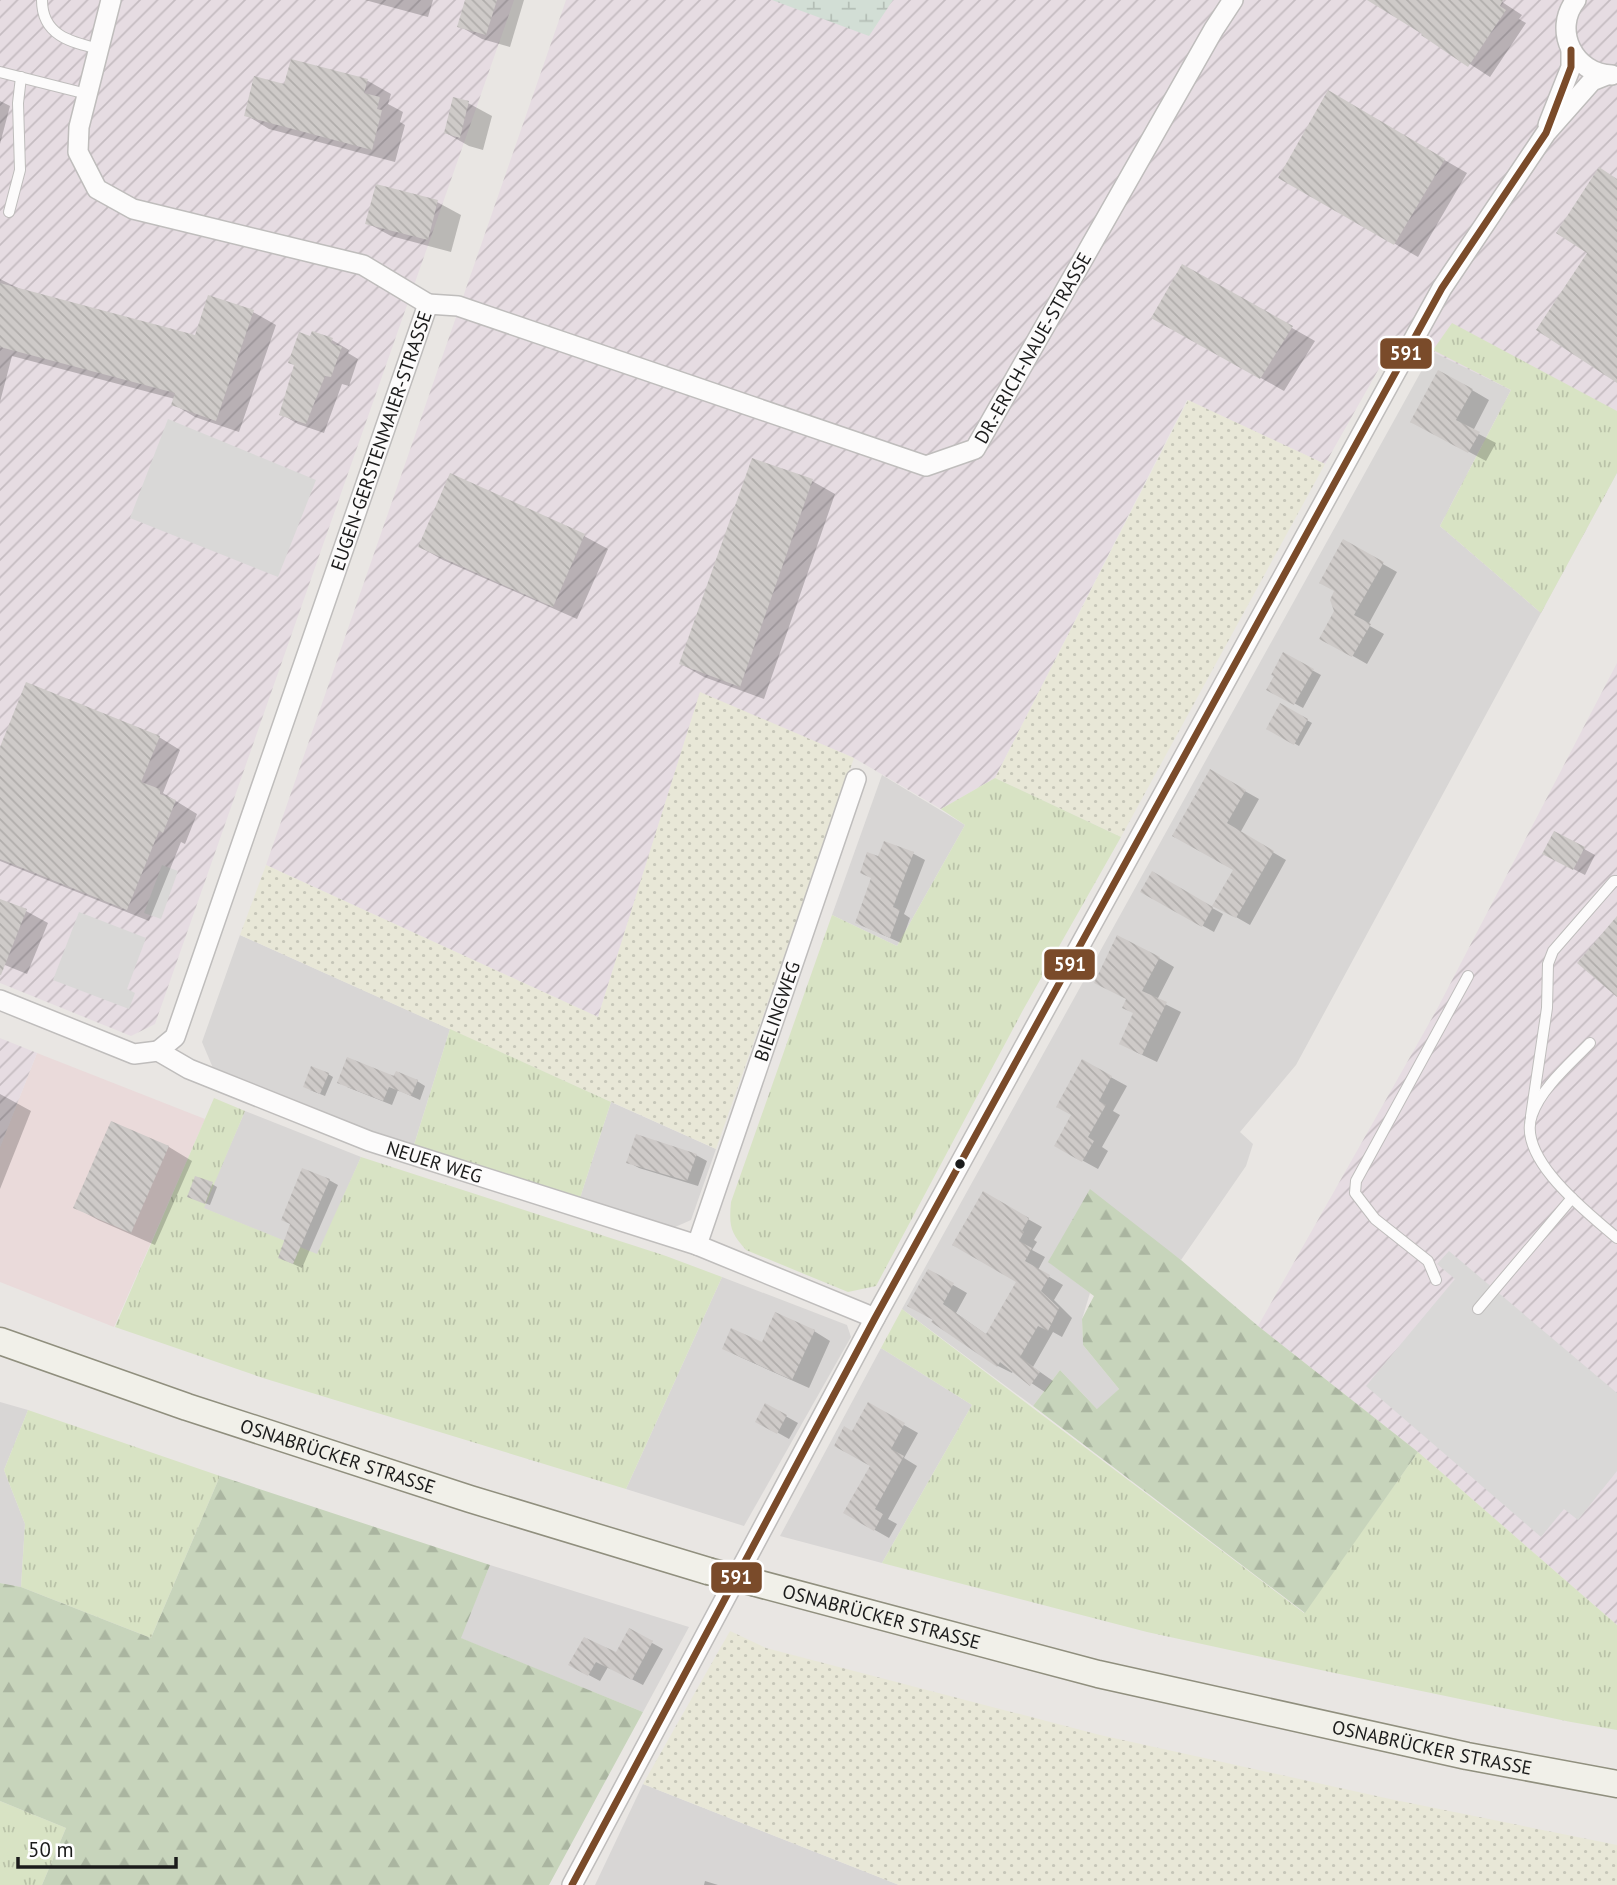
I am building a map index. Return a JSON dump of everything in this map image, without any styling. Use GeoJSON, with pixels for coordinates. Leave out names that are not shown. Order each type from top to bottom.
{"type":"FeatureCollection","features":[{"type":"Feature","properties":{"kind":"main road","name":"OSNABRÜCKER STRASSE"},"geometry":{"type":"LineString","coordinates":[[0,1342],[187,1407],[708,1571],[1098,1674],[1467,1756],[1617,1784]]}},
{"type":"Feature","properties":{"kind":"street","name":"EUGEN-GERSTENMAIER-STRASSE"},"geometry":{"type":"LineString","coordinates":[[111,0],[79,127],[78,152],[97,189],[133,209],[363,265],[428,304],[175,1037],[158,1051]]}},
{"type":"Feature","properties":{"kind":"street","name":"DR.-ERICH-NAUE-STRASSE"},"geometry":{"type":"LineString","coordinates":[[428,304],[458,306],[926,466],[975,449],[1207,41],[1233,0]]}},
{"type":"Feature","properties":{"kind":"street"},"geometry":{"type":"LineString","coordinates":[[1552,0],[1561,8],[1567,39],[1577,60],[1596,72],[1612,75]]}},
{"type":"Feature","properties":{"kind":"street"},"geometry":{"type":"LineString","coordinates":[[1565,27],[1567,15],[1576,0]]}},
{"type":"Feature","properties":{"kind":"street"},"geometry":{"type":"LineString","coordinates":[[1546,133],[1571,67],[1571,50]]}},
{"type":"Feature","properties":{"kind":"street"},"geometry":{"type":"LineString","coordinates":[[572,1885],[876,1318],[1442,288],[1546,133],[1592,82],[1612,75]]}},
{"type":"Feature","properties":{"kind":"street","name":"BIELINGWEG"},"geometry":{"type":"LineString","coordinates":[[697,1245],[856,779]]}},
{"type":"Feature","properties":{"kind":"street","name":"NEUER WEG"},"geometry":{"type":"LineString","coordinates":[[0,1000],[134,1054],[158,1051],[188,1069],[369,1141],[697,1245],[876,1318]]}},
{"type":"Feature","properties":{"kind":"lane"},"geometry":{"type":"LineString","coordinates":[[42,0],[42,14],[50,27],[77,43],[99,49]]}},
{"type":"Feature","properties":{"kind":"lane"},"geometry":{"type":"LineString","coordinates":[[0,72],[87,94]]}},
{"type":"Feature","properties":{"kind":"lane"},"geometry":{"type":"LineString","coordinates":[[9,212],[20,170],[20,77]]}},
{"type":"Feature","properties":{"kind":"lane"},"geometry":{"type":"LineString","coordinates":[[1617,880],[1553,951],[1548,964],[1547,1008],[1531,1116],[1531,1143],[1546,1170],[1572,1198],[1617,1238]]}},
{"type":"Feature","properties":{"kind":"lane"},"geometry":{"type":"LineString","coordinates":[[1436,1280],[1428,1261],[1375,1219],[1355,1193],[1356,1181],[1468,976]]}},
{"type":"Feature","properties":{"kind":"lane"},"geometry":{"type":"LineString","coordinates":[[1531,1116],[1546,1090],[1590,1043]]}},
{"type":"Feature","properties":{"kind":"lane"},"geometry":{"type":"LineString","coordinates":[[1478,1310],[1572,1198]]}},
{"type":"Feature","properties":{"kind":"shaded area"},"geometry":{"type":"Polygon","coordinates":[[[0,0],[514,0],[155,1024],[131,1036],[0,983],[0,0]]]}},
{"type":"Feature","properties":{"kind":"shaded area"},"geometry":{"type":"Polygon","coordinates":[[[566,0],[1617,0],[1617,473],[1541,613],[1440,526],[1511,390],[1398,335],[1325,464],[1187,400],[995,778],[941,809],[854,758],[700,693],[598,1017],[266,865],[566,0]]]}},
{"type":"Feature","properties":{"kind":"shaded area"},"geometry":{"type":"Polygon","coordinates":[[[1433,350],[1511,390],[1440,526],[1541,613],[1296,1065],[1240,1132],[1253,1144],[1246,1166],[1181,1260],[1152,1239],[1049,1262],[1090,1293],[1082,1319],[1083,1345],[1119,1389],[1098,1410],[1060,1370],[1033,1406],[902,1309],[1433,350]]]}},
{"type":"Feature","properties":{"kind":"shaded area"},"geometry":{"type":"Polygon","coordinates":[[[1188,400],[1325,464],[1121,837],[995,778],[1188,400]]]}},
{"type":"Feature","properties":{"kind":"shaded area"},"geometry":{"type":"Polygon","coordinates":[[[168,419],[316,480],[278,577],[130,518],[168,419]]]}},
{"type":"Feature","properties":{"kind":"shaded area"},"geometry":{"type":"Polygon","coordinates":[[[1617,663],[1617,1625],[1418,1452],[1258,1326],[1436,1011],[1617,663]]]}},
{"type":"Feature","properties":{"kind":"shaded area"},"geometry":{"type":"Polygon","coordinates":[[[700,692],[854,758],[716,1149],[240,935],[266,865],[598,1017],[700,692]]]}},
{"type":"Feature","properties":{"kind":"shaded area"},"geometry":{"type":"Polygon","coordinates":[[[882,775],[965,825],[897,946],[832,915],[882,775]]]}},
{"type":"Feature","properties":{"kind":"shaded area"},"geometry":{"type":"Polygon","coordinates":[[[162,865],[178,871],[161,919],[144,913],[162,865]]]}},
{"type":"Feature","properties":{"kind":"shaded area"},"geometry":{"type":"Polygon","coordinates":[[[79,912],[146,938],[127,989],[135,993],[129,1009],[53,980],[79,912]]]}},
{"type":"Feature","properties":{"kind":"shaded area"},"geometry":{"type":"Polygon","coordinates":[[[240,935],[450,1029],[414,1145],[213,1068],[202,1042],[240,935]]]}},
{"type":"Feature","properties":{"kind":"shaded area"},"geometry":{"type":"Polygon","coordinates":[[[0,1038],[37,1053],[0,1147],[0,1038]]]}},
{"type":"Feature","properties":{"kind":"shaded area"},"geometry":{"type":"Polygon","coordinates":[[[37,1053],[205,1119],[114,1327],[0,1282],[0,1147],[37,1053]]]}},
{"type":"Feature","properties":{"kind":"shaded area"},"geometry":{"type":"Polygon","coordinates":[[[611,1102],[716,1149],[691,1220],[673,1228],[580,1198],[611,1102]]]}},
{"type":"Feature","properties":{"kind":"shaded area"},"geometry":{"type":"Polygon","coordinates":[[[245,1111],[361,1157],[318,1255],[203,1208],[245,1111]]]}},
{"type":"Feature","properties":{"kind":"shaded area"},"geometry":{"type":"Polygon","coordinates":[[[1449,1251],[1617,1393],[1617,1471],[1578,1520],[1564,1509],[1541,1537],[1366,1386],[1455,1279],[1437,1264],[1449,1251]]]}},
{"type":"Feature","properties":{"kind":"shaded area"},"geometry":{"type":"Polygon","coordinates":[[[722,1277],[847,1325],[851,1337],[744,1526],[626,1489],[722,1277]]]}},
{"type":"Feature","properties":{"kind":"shaded area"},"geometry":{"type":"Polygon","coordinates":[[[881,1348],[972,1405],[882,1563],[780,1536],[881,1348]]]}},
{"type":"Feature","properties":{"kind":"shaded area"},"geometry":{"type":"Polygon","coordinates":[[[0,1402],[28,1410],[4,1470],[25,1524],[21,1587],[0,1583],[0,1402]]]}},
{"type":"Feature","properties":{"kind":"shaded area"},"geometry":{"type":"Polygon","coordinates":[[[490,1565],[689,1627],[643,1712],[460,1638],[490,1565]]]}},
{"type":"Feature","properties":{"kind":"shaded area"},"geometry":{"type":"Polygon","coordinates":[[[730,1631],[766,1648],[1100,1735],[1390,1799],[1617,1845],[1617,1885],[899,1885],[643,1784],[730,1631]]]}},
{"type":"Feature","properties":{"kind":"shaded area"},"geometry":{"type":"Polygon","coordinates":[[[643,1784],[899,1885],[595,1885],[643,1784]]]}},
{"type":"Feature","properties":{"kind":"green space"},"geometry":{"type":"Polygon","coordinates":[[[772,0],[893,0],[869,36],[772,0]]]}},
{"type":"Feature","properties":{"kind":"green space"},"geometry":{"type":"Polygon","coordinates":[[[1452,323],[1617,411],[1617,473],[1541,613],[1440,526],[1511,390],[1433,350],[1452,323]]]}},
{"type":"Feature","properties":{"kind":"green space"},"geometry":{"type":"Polygon","coordinates":[[[995,778],[1121,837],[1023,1010],[876,1286],[848,1292],[746,1250],[732,1228],[731,1202],[832,915],[897,946],[965,825],[941,809],[995,778]]]}},
{"type":"Feature","properties":{"kind":"green space"},"geometry":{"type":"Polygon","coordinates":[[[450,1029],[611,1102],[580,1198],[414,1145],[450,1029]]]}},
{"type":"Feature","properties":{"kind":"green space"},"geometry":{"type":"Polygon","coordinates":[[[214,1098],[245,1111],[204,1208],[317,1254],[361,1157],[666,1256],[722,1277],[626,1489],[263,1378],[115,1327],[214,1098]]]}},
{"type":"Feature","properties":{"kind":"green space"},"geometry":{"type":"Polygon","coordinates":[[[1090,1189],[1418,1452],[1305,1613],[1033,1406],[1060,1370],[1097,1409],[1119,1389],[1083,1345],[1082,1319],[1094,1296],[1048,1262],[1090,1189]]]}},
{"type":"Feature","properties":{"kind":"green space"},"geometry":{"type":"Polygon","coordinates":[[[902,1309],[1304,1613],[1418,1452],[1617,1625],[1617,1730],[1147,1632],[882,1563],[972,1405],[881,1348],[902,1309]]]}},
{"type":"Feature","properties":{"kind":"green space"},"geometry":{"type":"Polygon","coordinates":[[[28,1410],[220,1476],[151,1638],[21,1587],[25,1524],[4,1470],[28,1410]]]}},
{"type":"Feature","properties":{"kind":"green space"},"geometry":{"type":"Polygon","coordinates":[[[220,1476],[490,1565],[461,1638],[643,1712],[549,1885],[42,1885],[66,1828],[0,1801],[0,1583],[21,1587],[151,1638],[220,1476]]]}},
{"type":"Feature","properties":{"kind":"green space"},"geometry":{"type":"Polygon","coordinates":[[[0,1801],[66,1828],[42,1885],[0,1885],[0,1801]]]}},
{"type":"Feature","properties":{"kind":"building"},"geometry":{"type":"Polygon","coordinates":[[[465,0],[497,0],[486,35],[457,27],[465,0]]]}},
{"type":"Feature","properties":{"kind":"building"},"geometry":{"type":"Polygon","coordinates":[[[1367,0],[1503,0],[1500,6],[1506,10],[1468,67],[1367,0]]]}},
{"type":"Feature","properties":{"kind":"building"},"geometry":{"type":"Polygon","coordinates":[[[291,59],[368,79],[364,93],[380,97],[377,109],[382,110],[372,150],[244,116],[254,76],[284,84],[291,59]]]}},
{"type":"Feature","properties":{"kind":"building"},"geometry":{"type":"Polygon","coordinates":[[[1328,90],[1445,159],[1394,245],[1278,178],[1328,90]]]}},
{"type":"Feature","properties":{"kind":"building"},"geometry":{"type":"Polygon","coordinates":[[[453,97],[469,101],[460,138],[444,133],[453,97]]]}},
{"type":"Feature","properties":{"kind":"building"},"geometry":{"type":"Polygon","coordinates":[[[1599,167],[1617,179],[1617,383],[1536,330],[1587,253],[1556,233],[1599,167]]]}},
{"type":"Feature","properties":{"kind":"building"},"geometry":{"type":"Polygon","coordinates":[[[376,184],[438,200],[428,240],[365,224],[376,184]]]}},
{"type":"Feature","properties":{"kind":"building"},"geometry":{"type":"Polygon","coordinates":[[[1182,264],[1293,326],[1260,379],[1151,318],[1182,264]]]}},
{"type":"Feature","properties":{"kind":"building"},"geometry":{"type":"Polygon","coordinates":[[[0,283],[195,335],[208,295],[254,310],[216,421],[171,405],[175,393],[0,347],[0,283]]]}},
{"type":"Feature","properties":{"kind":"building"},"geometry":{"type":"Polygon","coordinates":[[[312,331],[333,338],[331,343],[342,347],[331,377],[325,376],[306,424],[279,415],[294,365],[288,363],[299,332],[310,336],[312,331]]]}},
{"type":"Feature","properties":{"kind":"building"},"geometry":{"type":"Polygon","coordinates":[[[1438,370],[1473,389],[1456,420],[1480,432],[1468,453],[1410,422],[1438,370]]]}},
{"type":"Feature","properties":{"kind":"building"},"geometry":{"type":"Polygon","coordinates":[[[752,458],[813,479],[740,687],[679,664],[752,458]]]}},
{"type":"Feature","properties":{"kind":"building"},"geometry":{"type":"Polygon","coordinates":[[[450,473],[585,534],[553,607],[418,547],[450,473]]]}},
{"type":"Feature","properties":{"kind":"building"},"geometry":{"type":"Polygon","coordinates":[[[1343,539],[1384,562],[1354,615],[1371,624],[1352,657],[1319,639],[1334,611],[1330,600],[1334,591],[1319,583],[1343,539]]]}},
{"type":"Feature","properties":{"kind":"building"},"geometry":{"type":"Polygon","coordinates":[[[1283,652],[1314,669],[1294,705],[1266,690],[1283,652]]]}},
{"type":"Feature","properties":{"kind":"building"},"geometry":{"type":"Polygon","coordinates":[[[26,682],[160,736],[141,782],[160,789],[160,794],[176,800],[163,833],[159,831],[127,910],[0,859],[0,747],[26,682]]]}},
{"type":"Feature","properties":{"kind":"building"},"geometry":{"type":"Polygon","coordinates":[[[1280,703],[1308,719],[1294,745],[1266,729],[1280,703]]]}},
{"type":"Feature","properties":{"kind":"building"},"geometry":{"type":"Polygon","coordinates":[[[1210,769],[1246,790],[1227,823],[1274,851],[1236,918],[1212,906],[1233,870],[1172,836],[1210,769]]]}},
{"type":"Feature","properties":{"kind":"building"},"geometry":{"type":"Polygon","coordinates":[[[1554,831],[1585,847],[1573,870],[1542,854],[1554,831]]]}},
{"type":"Feature","properties":{"kind":"building"},"geometry":{"type":"Polygon","coordinates":[[[884,841],[914,852],[893,907],[900,910],[890,938],[855,923],[871,878],[860,873],[867,852],[878,856],[884,841]]]}},
{"type":"Feature","properties":{"kind":"building"},"geometry":{"type":"Polygon","coordinates":[[[1152,871],[1213,907],[1202,927],[1140,892],[1152,871]]]}},
{"type":"Feature","properties":{"kind":"building"},"geometry":{"type":"Polygon","coordinates":[[[0,899],[27,909],[1,975],[0,975],[0,899]]]}},
{"type":"Feature","properties":{"kind":"building"},"geometry":{"type":"Polygon","coordinates":[[[1617,916],[1617,997],[1577,963],[1617,916]]]}},
{"type":"Feature","properties":{"kind":"building"},"geometry":{"type":"Polygon","coordinates":[[[1117,935],[1160,957],[1142,991],[1167,1002],[1142,1055],[1119,1044],[1133,1013],[1122,1008],[1126,999],[1094,983],[1117,935]]]}},
{"type":"Feature","properties":{"kind":"building"},"geometry":{"type":"Polygon","coordinates":[[[347,1057],[394,1076],[396,1071],[418,1080],[411,1096],[389,1087],[383,1101],[337,1083],[347,1057]]]}},
{"type":"Feature","properties":{"kind":"building"},"geometry":{"type":"Polygon","coordinates":[[[1082,1059],[1112,1076],[1099,1101],[1106,1105],[1088,1137],[1094,1141],[1082,1162],[1054,1146],[1071,1115],[1056,1107],[1082,1059]]]}},
{"type":"Feature","properties":{"kind":"building"},"geometry":{"type":"Polygon","coordinates":[[[311,1066],[329,1073],[320,1094],[303,1087],[311,1066]]]}},
{"type":"Feature","properties":{"kind":"building"},"geometry":{"type":"Polygon","coordinates":[[[111,1121],[169,1146],[131,1233],[73,1208],[111,1121]]]}},
{"type":"Feature","properties":{"kind":"building"},"geometry":{"type":"Polygon","coordinates":[[[636,1134],[697,1154],[687,1181],[626,1163],[636,1134]]]}},
{"type":"Feature","properties":{"kind":"building"},"geometry":{"type":"Polygon","coordinates":[[[302,1168],[330,1179],[293,1264],[278,1258],[290,1224],[281,1220],[302,1168]]]}},
{"type":"Feature","properties":{"kind":"building"},"geometry":{"type":"Polygon","coordinates":[[[195,1176],[213,1182],[205,1204],[187,1197],[195,1176]]]}},
{"type":"Feature","properties":{"kind":"building"},"geometry":{"type":"Polygon","coordinates":[[[983,1191],[1029,1218],[1019,1241],[1032,1248],[1025,1261],[1050,1275],[1041,1291],[1059,1308],[1048,1331],[1038,1326],[1020,1357],[1040,1372],[1030,1386],[1000,1362],[997,1367],[931,1322],[933,1320],[907,1306],[928,1269],[954,1283],[943,1304],[986,1334],[1016,1282],[952,1245],[983,1191]]]}},
{"type":"Feature","properties":{"kind":"building"},"geometry":{"type":"Polygon","coordinates":[[[775,1312],[815,1330],[792,1380],[722,1349],[731,1328],[762,1342],[775,1312]]]}},
{"type":"Feature","properties":{"kind":"building"},"geometry":{"type":"Polygon","coordinates":[[[868,1402],[905,1423],[891,1449],[904,1456],[875,1509],[883,1514],[874,1531],[843,1513],[870,1466],[834,1446],[844,1426],[852,1431],[868,1402]]]}},
{"type":"Feature","properties":{"kind":"building"},"geometry":{"type":"Polygon","coordinates":[[[765,1403],[787,1415],[777,1434],[755,1422],[765,1403]]]}},
{"type":"Feature","properties":{"kind":"building"},"geometry":{"type":"Polygon","coordinates":[[[629,1628],[653,1641],[632,1680],[596,1662],[588,1676],[568,1665],[584,1637],[616,1652],[629,1628]]]}},
{"type":"Feature","properties":{"kind":"transit line","name":"591"},"geometry":{"type":"LineString","coordinates":[[572,1885],[875,1318],[1442,288],[1546,133],[1571,67],[1571,50]]}}]}
